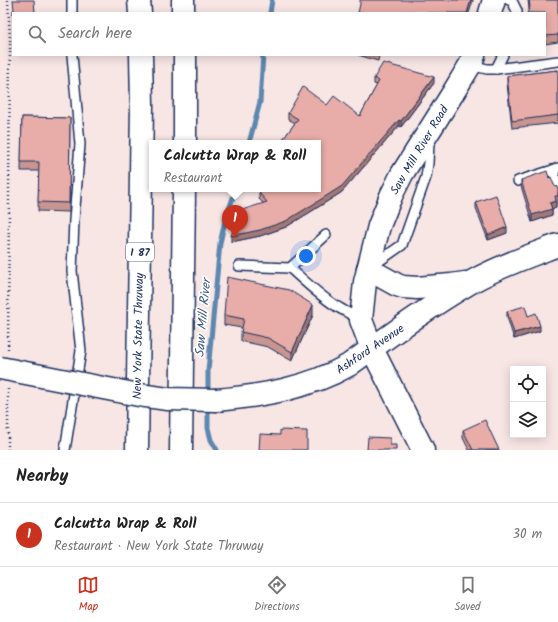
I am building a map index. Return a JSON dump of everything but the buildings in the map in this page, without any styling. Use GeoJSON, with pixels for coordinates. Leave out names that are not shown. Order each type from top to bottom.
{"type":"FeatureCollection","features":[{"type":"Feature","properties":{"kind":"main road"},"geometry":{"type":"LineString","coordinates":[[139,0],[140,12]]}},
{"type":"Feature","properties":{"kind":"main road"},"geometry":{"type":"LineString","coordinates":[[183,0],[183,12]]}},
{"type":"Feature","properties":{"kind":"main road"},"geometry":{"type":"LineString","coordinates":[[490,12],[494,0]]}},
{"type":"Feature","properties":{"kind":"main road","name":"New York State Thruway"},"geometry":{"type":"LineString","coordinates":[[137,450],[142,105],[141,56]]}},
{"type":"Feature","properties":{"kind":"main road"},"geometry":{"type":"LineString","coordinates":[[185,56],[185,140]]}},
{"type":"Feature","properties":{"kind":"main road","name":"Saw Mill River Road"},"geometry":{"type":"LineString","coordinates":[[423,450],[372,349],[361,320],[365,282],[379,226],[390,196],[472,60]]}},
{"type":"Feature","properties":{"kind":"main road"},"geometry":{"type":"LineString","coordinates":[[181,450],[184,192]]}},
{"type":"Feature","properties":{"kind":"main road","name":"Ashford Avenue"},"geometry":{"type":"LineString","coordinates":[[5,370],[168,399],[216,400],[264,395],[290,389],[343,369],[416,317],[474,281],[511,262],[558,245]]}},
{"type":"Feature","properties":{"kind":"main road"},"geometry":{"type":"LineString","coordinates":[[368,269],[403,287],[417,288],[474,281]]}},
{"type":"Feature","properties":{"kind":"lane"},"geometry":{"type":"LineString","coordinates":[[72,0],[72,12]]}},
{"type":"Feature","properties":{"kind":"lane"},"geometry":{"type":"LineString","coordinates":[[509,0],[512,1],[517,12]]}},
{"type":"Feature","properties":{"kind":"lane"},"geometry":{"type":"LineString","coordinates":[[65,450],[81,351],[72,271],[74,220],[80,144],[72,56]]}},
{"type":"Feature","properties":{"kind":"lane"},"geometry":{"type":"LineString","coordinates":[[496,69],[502,56]]}},
{"type":"Feature","properties":{"kind":"lane"},"geometry":{"type":"LineString","coordinates":[[472,60],[487,69],[558,61]]}},
{"type":"Feature","properties":{"kind":"lane"},"geometry":{"type":"LineString","coordinates":[[518,181],[555,169],[558,188]]}},
{"type":"Feature","properties":{"kind":"lane"},"geometry":{"type":"LineString","coordinates":[[290,268],[326,235]]}},
{"type":"Feature","properties":{"kind":"lane"},"geometry":{"type":"LineString","coordinates":[[239,266],[290,268],[328,301],[361,320]]}},
{"type":"Feature","properties":{"kind":"path"},"geometry":{"type":"LineString","coordinates":[[8,0],[10,41],[5,370],[8,450]]}},
{"type":"Feature","properties":{"kind":"waterway","name":"Saw Mill River"},"geometry":{"type":"LineString","coordinates":[[270,12],[272,0]]}},
{"type":"Feature","properties":{"kind":"waterway","name":"Saw Mill River"},"geometry":{"type":"LineString","coordinates":[[250,140],[260,102],[263,56]]}},
{"type":"Feature","properties":{"kind":"waterway","name":"Saw Mill River"},"geometry":{"type":"LineString","coordinates":[[208,395],[208,371],[220,243],[225,221],[235,192]]}},
{"type":"Feature","properties":{"kind":"waterway","name":"Saw Mill River"},"geometry":{"type":"LineString","coordinates":[[208,405],[208,428],[211,440],[217,450]]}},
{"type":"Feature","properties":{"kind":"place","name":"Calcutta Wrap & Roll"},"geometry":{"type":"Point","coordinates":[235,238]}}]}
